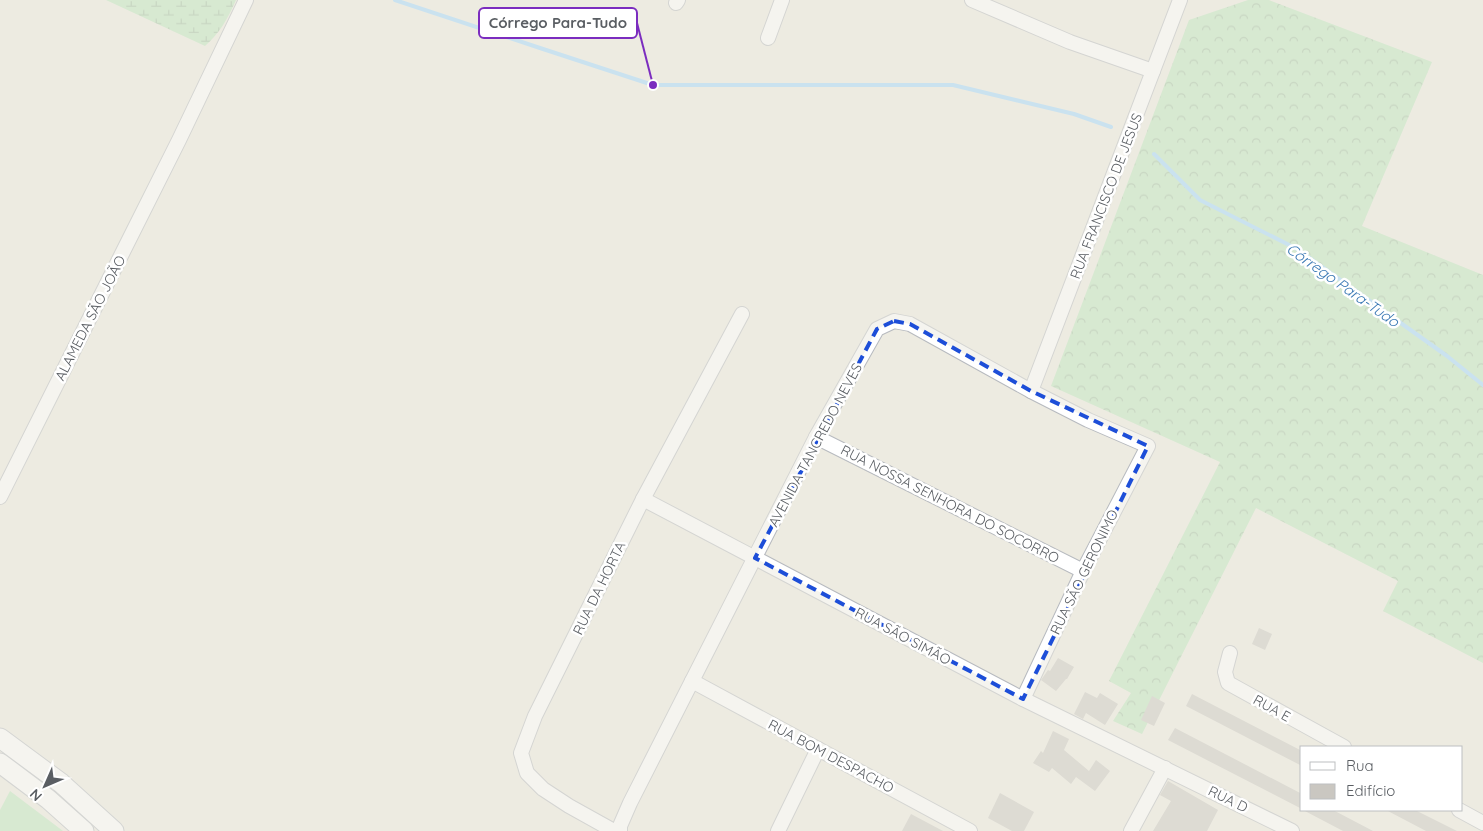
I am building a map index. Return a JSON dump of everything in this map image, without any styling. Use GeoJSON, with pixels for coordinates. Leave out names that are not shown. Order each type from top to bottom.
{"type":"FeatureCollection","features":[{"type":"Feature","properties":{"kind":"main road"},"geometry":{"type":"LineString","coordinates":[[0,738],[61,783],[114,831]]}},
{"type":"Feature","properties":{"kind":"main road"},"geometry":{"type":"LineString","coordinates":[[0,763],[48,799],[84,831]]}},
{"type":"Feature","properties":{"kind":"street","name":"ALAMEDA SÃO JOÃO"},"geometry":{"type":"LineString","coordinates":[[0,497],[179,140],[246,0]]}},
{"type":"Feature","properties":{"kind":"street"},"geometry":{"type":"LineString","coordinates":[[768,38],[782,0]]}},
{"type":"Feature","properties":{"kind":"street"},"geometry":{"type":"LineString","coordinates":[[972,0],[1070,42],[1153,71]]}},
{"type":"Feature","properties":{"kind":"street","name":"RUA FRANCISCO DE JESUS"},"geometry":{"type":"LineString","coordinates":[[1031,391],[1180,0]]}},
{"type":"Feature","properties":{"kind":"street","name":"RUA DA HORTA"},"geometry":{"type":"LineString","coordinates":[[614,831],[543,788],[527,773],[521,754],[535,716],[643,499],[742,314]]}},
{"type":"Feature","properties":{"kind":"street","name":"AVENIDA TANCREDO NEVES"},"geometry":{"type":"LineString","coordinates":[[620,831],[620,826],[630,803],[816,437],[878,329],[894,321],[910,324],[1031,391],[1088,420],[1148,446]]}},
{"type":"Feature","properties":{"kind":"street","name":"RUA NOSSA SENHORA DO SOCORRO"},"geometry":{"type":"LineString","coordinates":[[816,437],[1083,571]]}},
{"type":"Feature","properties":{"kind":"street","name":"RUA SÃO GERONIMO"},"geometry":{"type":"LineString","coordinates":[[1023,699],[1083,571],[1148,446]]}},
{"type":"Feature","properties":{"kind":"street","name":"RUA SÃO SIMÃO"},"geometry":{"type":"LineString","coordinates":[[643,499],[1023,699],[1165,768]]}},
{"type":"Feature","properties":{"kind":"street","name":"RUA E"},"geometry":{"type":"LineString","coordinates":[[1230,653],[1225,672],[1228,683],[1342,746]]}},
{"type":"Feature","properties":{"kind":"street","name":"RUA BOM DESPACHO"},"geometry":{"type":"LineString","coordinates":[[692,681],[818,749],[956,828],[970,831]]}},
{"type":"Feature","properties":{"kind":"street"},"geometry":{"type":"LineString","coordinates":[[778,831],[818,749]]}},
{"type":"Feature","properties":{"kind":"street"},"geometry":{"type":"LineString","coordinates":[[1131,831],[1165,768]]}},
{"type":"Feature","properties":{"kind":"street","name":"RUA D"},"geometry":{"type":"LineString","coordinates":[[1165,768],[1275,827],[1292,831]]}},
{"type":"Feature","properties":{"kind":"street"},"geometry":{"type":"LineString","coordinates":[[1460,811],[1483,823]]}},
{"type":"Feature","properties":{"kind":"highlighted area"},"geometry":{"type":"Polygon","coordinates":[[[894,321],[910,324],[1031,391],[1148,446],[1023,699],[755,558],[877,329],[894,321]]]}},
{"type":"Feature","properties":{"kind":"green space"},"geometry":{"type":"Polygon","coordinates":[[[106,0],[236,0],[223,25],[205,46],[106,0]]]}},
{"type":"Feature","properties":{"kind":"green space"},"geometry":{"type":"Polygon","coordinates":[[[1248,0],[1269,0],[1432,62],[1362,226],[1483,275],[1483,663],[1383,611],[1398,581],[1256,508],[1142,734],[1113,721],[1131,693],[1109,681],[1220,462],[1051,386],[1189,20],[1248,0]]]}},
{"type":"Feature","properties":{"kind":"green space"},"geometry":{"type":"Polygon","coordinates":[[[10,791],[63,831],[0,831],[0,810],[10,791]]]}},
{"type":"Feature","properties":{"kind":"building"},"geometry":{"type":"Polygon","coordinates":[[[1259,628],[1272,634],[1265,650],[1252,644],[1259,628]]]}},
{"type":"Feature","properties":{"kind":"building"},"geometry":{"type":"Polygon","coordinates":[[[1058,658],[1074,667],[1067,679],[1056,691],[1041,680],[1048,670],[1050,671],[1058,658]]]}},
{"type":"Feature","properties":{"kind":"building"},"geometry":{"type":"Polygon","coordinates":[[[1085,692],[1097,698],[1100,693],[1118,704],[1105,725],[1086,713],[1083,719],[1074,714],[1085,692]]]}},
{"type":"Feature","properties":{"kind":"building"},"geometry":{"type":"Polygon","coordinates":[[[1192,694],[1300,750],[1300,765],[1186,706],[1192,694]]]}},
{"type":"Feature","properties":{"kind":"building"},"geometry":{"type":"Polygon","coordinates":[[[1152,696],[1165,703],[1154,726],[1141,720],[1152,696]]]}},
{"type":"Feature","properties":{"kind":"building"},"geometry":{"type":"Polygon","coordinates":[[[1175,728],[1300,793],[1300,808],[1168,740],[1175,728]]]}},
{"type":"Feature","properties":{"kind":"building"},"geometry":{"type":"Polygon","coordinates":[[[1053,731],[1069,739],[1064,750],[1089,771],[1096,760],[1110,771],[1095,791],[1076,777],[1071,784],[1052,768],[1049,772],[1033,763],[1041,751],[1043,753],[1053,731]]]}},
{"type":"Feature","properties":{"kind":"building"},"geometry":{"type":"Polygon","coordinates":[[[1168,781],[1218,810],[1207,831],[1153,831],[1171,801],[1160,795],[1168,781]]]}},
{"type":"Feature","properties":{"kind":"building"},"geometry":{"type":"Polygon","coordinates":[[[1000,793],[1034,812],[1024,831],[1012,831],[988,818],[1000,793]]]}},
{"type":"Feature","properties":{"kind":"building"},"geometry":{"type":"Polygon","coordinates":[[[1305,811],[1335,811],[1373,831],[1343,831],[1305,811]]]}},
{"type":"Feature","properties":{"kind":"building"},"geometry":{"type":"Polygon","coordinates":[[[1388,811],[1417,811],[1457,831],[1426,831],[1388,811]]]}},
{"type":"Feature","properties":{"kind":"building"},"geometry":{"type":"Polygon","coordinates":[[[911,814],[943,831],[902,831],[911,814]]]}},
{"type":"Feature","properties":{"kind":"waterway","name":"Córrego Para-Tudo"},"geometry":{"type":"LineString","coordinates":[[395,0],[653,85],[953,85],[1074,114],[1111,127]]}},
{"type":"Feature","properties":{"kind":"waterway","name":"Córrego Para-Tudo"},"geometry":{"type":"LineString","coordinates":[[1154,154],[1200,200],[1297,249],[1447,356],[1483,385]]}},
{"type":"Feature","properties":{"kind":"place","name":"Córrego Para-Tudo"},"geometry":{"type":"Point","coordinates":[653,85]}}]}
